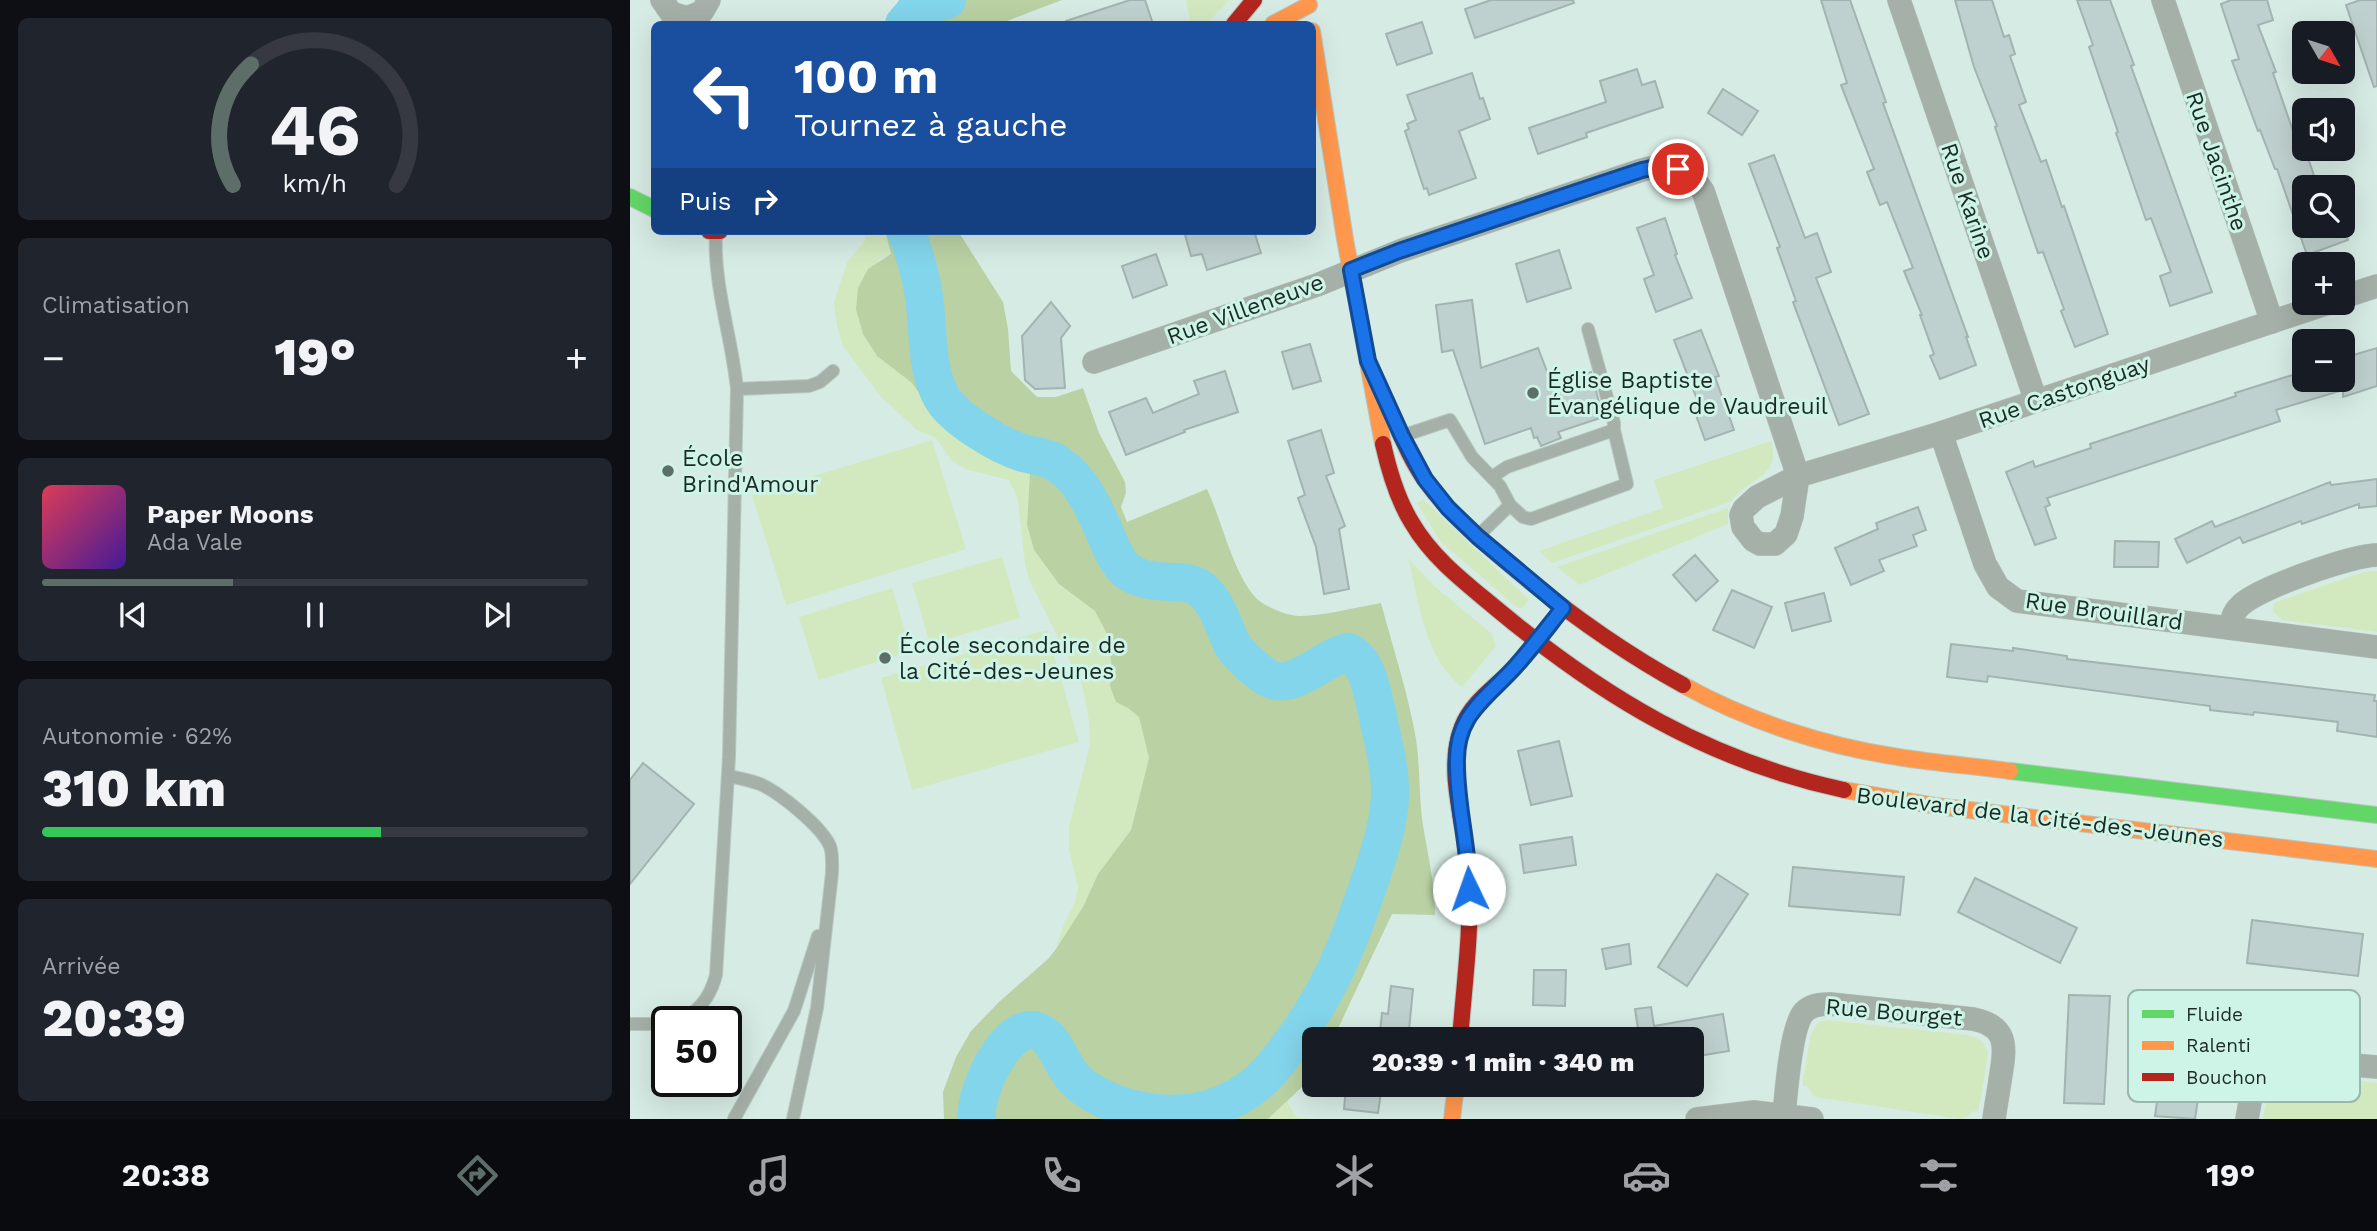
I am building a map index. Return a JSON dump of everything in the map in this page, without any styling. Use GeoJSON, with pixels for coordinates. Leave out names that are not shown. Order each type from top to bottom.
{"type":"FeatureCollection","features":[{"type":"Feature","properties":{"kind":"main road"},"geometry":{"type":"LineString","coordinates":[[1236,21],[1254,0]]}},
{"type":"Feature","properties":{"kind":"main road"},"geometry":{"type":"LineString","coordinates":[[1280,21],[1312,7]]}},
{"type":"Feature","properties":{"kind":"main road","name":"Boulevard de la Cité-des-Jeunes"},"geometry":{"type":"LineString","coordinates":[[1316,53],[1351,270],[1387,461],[1396,490],[1414,527],[1439,559],[1536,642],[1585,679],[1663,726],[1748,763],[1852,794],[1928,806],[2377,859]]}},
{"type":"Feature","properties":{"kind":"main road"},"geometry":{"type":"LineString","coordinates":[[1316,106],[1327,115]]}},
{"type":"Feature","properties":{"kind":"main road"},"geometry":{"type":"LineString","coordinates":[[630,197],[651,208]]}},
{"type":"Feature","properties":{"kind":"main road","name":"Boulevard de la Cité-des-Jeunes"},"geometry":{"type":"LineString","coordinates":[[1368,361],[1425,479],[1448,508],[1478,537],[1563,608],[1624,652],[1686,689],[1764,723],[1843,747],[1957,765],[2377,815]]}},
{"type":"Feature","properties":{"kind":"main road"},"geometry":{"type":"LineString","coordinates":[[1461,1027],[1469,889],[1468,855],[1457,770],[1458,740],[1468,716],[1478,703],[1512,670],[1563,608]]}},
{"type":"Feature","properties":{"kind":"main road"},"geometry":{"type":"LineString","coordinates":[[1452,1119],[1455,1097]]}},
{"type":"Feature","properties":{"kind":"street"},"geometry":{"type":"LineString","coordinates":[[662,0],[671,13],[687,18],[702,12],[709,0]]}},
{"type":"Feature","properties":{"kind":"street","name":"Rue Karine"},"geometry":{"type":"LineString","coordinates":[[1899,0],[2036,401]]}},
{"type":"Feature","properties":{"kind":"street","name":"Rue Jacinthe"},"geometry":{"type":"LineString","coordinates":[[2163,0],[2272,322]]}},
{"type":"Feature","properties":{"kind":"street","name":"Rue Villeneuve"},"geometry":{"type":"LineString","coordinates":[[1094,362],[1294,293],[1399,251],[1642,170],[1656,167],[1678,169],[1687,174],[1703,191],[1798,476]]}},
{"type":"Feature","properties":{"kind":"street"},"geometry":{"type":"LineString","coordinates":[[2355,294],[2377,286]]}},
{"type":"Feature","properties":{"kind":"street","name":"Rue Castonguay"},"geometry":{"type":"LineString","coordinates":[[1798,476],[1941,433],[2293,315]]}},
{"type":"Feature","properties":{"kind":"street","name":"Rue Brouillard"},"geometry":{"type":"LineString","coordinates":[[1941,433],[1985,564],[1998,587],[2017,601],[2377,647]]}},
{"type":"Feature","properties":{"kind":"street"},"geometry":{"type":"LineString","coordinates":[[2230,628],[2235,611],[2255,595],[2358,556],[2377,555]]}},
{"type":"Feature","properties":{"kind":"street","name":"Rue Bourget"},"geometry":{"type":"LineString","coordinates":[[1784,1115],[1788,1075],[1800,1019],[1813,1006],[1830,1004],[1973,1019],[1989,1024],[2000,1034],[2004,1046],[1994,1119]]}},
{"type":"Feature","properties":{"kind":"street"},"geometry":{"type":"LineString","coordinates":[[2247,1119],[2251,1102]]}},
{"type":"Feature","properties":{"kind":"street"},"geometry":{"type":"LineString","coordinates":[[1697,1119],[1746,1112],[1812,1119]]}},
{"type":"Feature","properties":{"kind":"lane"},"geometry":{"type":"LineString","coordinates":[[700,1006],[708,996],[716,975],[728,776],[737,389],[735,364],[718,275],[718,235]]}},
{"type":"Feature","properties":{"kind":"lane"},"geometry":{"type":"LineString","coordinates":[[1402,436],[1450,420],[1472,457],[1492,477],[1510,505],[1523,517],[1531,519],[1627,485],[1614,423],[1588,329]]}},
{"type":"Feature","properties":{"kind":"lane"},"geometry":{"type":"LineString","coordinates":[[737,389],[809,386],[820,382],[834,371]]}},
{"type":"Feature","properties":{"kind":"lane"},"geometry":{"type":"LineString","coordinates":[[1492,477],[1507,467],[1614,430]]}},
{"type":"Feature","properties":{"kind":"lane"},"geometry":{"type":"LineString","coordinates":[[1478,537],[1510,505]]}},
{"type":"Feature","properties":{"kind":"lane"},"geometry":{"type":"LineString","coordinates":[[728,776],[748,780],[773,792],[819,830],[830,846],[832,863],[817,1008],[793,1119]]}},
{"type":"Feature","properties":{"kind":"lane"},"geometry":{"type":"LineString","coordinates":[[734,1119],[794,1011],[827,909]]}},
{"type":"Feature","properties":{"kind":"lane"},"geometry":{"type":"LineString","coordinates":[[630,1024],[651,1024]]}},
{"type":"Feature","properties":{"kind":"green space"},"geometry":{"type":"Polygon","coordinates":[[[899,0],[1062,0],[1007,21],[888,21],[899,0]]]}},
{"type":"Feature","properties":{"kind":"green space"},"geometry":{"type":"Polygon","coordinates":[[[1186,0],[1230,0],[1209,21],[1190,21],[1186,0]]]}},
{"type":"Feature","properties":{"kind":"green space"},"geometry":{"type":"Polygon","coordinates":[[[866,235],[886,235],[891,254],[878,260],[896,370],[913,384],[929,407],[977,441],[987,444],[995,454],[1030,473],[1027,525],[1034,550],[1059,584],[1095,611],[1106,632],[1112,667],[1110,686],[1116,701],[1139,717],[1149,758],[1131,830],[1098,874],[1083,907],[1056,949],[1075,902],[1078,887],[1069,849],[1069,826],[1090,745],[1083,688],[1029,579],[1018,500],[1009,480],[965,469],[951,460],[936,438],[917,430],[881,397],[843,346],[834,303],[847,262],[865,241],[866,235]]]}},
{"type":"Feature","properties":{"kind":"green space"},"geometry":{"type":"Polygon","coordinates":[[[886,235],[961,235],[1003,302],[1011,371],[1037,397],[1056,397],[1083,388],[1099,433],[1125,482],[1126,493],[1121,507],[1127,522],[1207,489],[1241,575],[1259,601],[1296,616],[1330,613],[1381,603],[1416,739],[1422,819],[1435,915],[1392,914],[1339,1027],[1302,1027],[1302,1087],[1268,1119],[944,1119],[943,1092],[956,1057],[971,1031],[1056,949],[1083,907],[1098,874],[1131,830],[1149,758],[1139,717],[1116,702],[1110,686],[1112,667],[1106,632],[1095,611],[1059,584],[1034,550],[1027,525],[1030,473],[1010,465],[987,444],[966,438],[951,427],[929,407],[912,383],[877,356],[863,334],[856,309],[858,288],[868,269],[891,254],[886,235]]]}},
{"type":"Feature","properties":{"kind":"green space"},"geometry":{"type":"Polygon","coordinates":[[[932,440],[966,549],[786,605],[752,495],[932,440]]]}},
{"type":"Feature","properties":{"kind":"green space"},"geometry":{"type":"Polygon","coordinates":[[[1771,441],[1772,463],[1768,470],[1730,502],[1552,563],[1539,551],[1663,508],[1654,480],[1771,441]]]}},
{"type":"Feature","properties":{"kind":"green space"},"geometry":{"type":"Polygon","coordinates":[[[1423,499],[1529,600],[1522,608],[1518,608],[1441,542],[1417,503],[1423,499]]]}},
{"type":"Feature","properties":{"kind":"green space"},"geometry":{"type":"Polygon","coordinates":[[[1728,508],[1728,524],[1579,585],[1557,567],[1728,508]]]}},
{"type":"Feature","properties":{"kind":"green space"},"geometry":{"type":"Polygon","coordinates":[[[1002,557],[1020,618],[930,644],[912,583],[1002,557]]]}},
{"type":"Feature","properties":{"kind":"green space"},"geometry":{"type":"Polygon","coordinates":[[[1408,558],[1433,585],[1492,634],[1496,646],[1462,687],[1449,675],[1431,645],[1408,558]]]}},
{"type":"Feature","properties":{"kind":"green space"},"geometry":{"type":"Polygon","coordinates":[[[2377,571],[2377,632],[2282,620],[2273,611],[2274,604],[2279,601],[2364,572],[2377,571]]]}},
{"type":"Feature","properties":{"kind":"green space"},"geometry":{"type":"Polygon","coordinates":[[[892,588],[911,651],[819,680],[799,617],[892,588]]]}},
{"type":"Feature","properties":{"kind":"green space"},"geometry":{"type":"Polygon","coordinates":[[[1047,630],[1079,742],[912,790],[881,678],[1047,630]]]}},
{"type":"Feature","properties":{"kind":"green space"},"geometry":{"type":"Polygon","coordinates":[[[1827,1020],[1967,1035],[1978,1039],[1988,1053],[1977,1112],[1973,1111],[1969,1116],[1960,1119],[1815,1097],[1807,1086],[1803,1086],[1803,1081],[1811,1034],[1818,1023],[1827,1020]]]}},
{"type":"Feature","properties":{"kind":"green space"},"geometry":{"type":"Polygon","coordinates":[[[2360,1081],[2377,1083],[2377,1119],[2263,1119],[2267,1102],[2360,1102],[2360,1081]]]}},
{"type":"Feature","properties":{"kind":"green space"},"geometry":{"type":"Polygon","coordinates":[[[1287,1101],[1296,1117],[1311,1119],[1268,1119],[1287,1101]]]}},
{"type":"Feature","properties":{"kind":"building"},"geometry":{"type":"Polygon","coordinates":[[[1130,0],[1145,0],[1152,21],[1066,21],[1130,0]]]}},
{"type":"Feature","properties":{"kind":"building"},"geometry":{"type":"Polygon","coordinates":[[[1491,0],[1573,0],[1574,3],[1475,38],[1465,9],[1491,0]]]}},
{"type":"Feature","properties":{"kind":"building"},"geometry":{"type":"Polygon","coordinates":[[[1821,0],[1850,0],[1886,102],[1883,103],[1968,337],[1976,365],[1940,379],[1930,356],[1934,354],[1922,315],[1904,271],[1913,268],[1887,202],[1880,205],[1867,172],[1874,169],[1841,85],[1847,83],[1821,0]]]}},
{"type":"Feature","properties":{"kind":"building"},"geometry":{"type":"Polygon","coordinates":[[[1955,0],[1992,0],[2004,37],[2009,35],[2015,54],[2010,56],[2026,102],[2019,105],[2041,162],[2046,160],[2062,207],[2064,206],[2108,334],[2075,347],[2043,252],[2038,253],[1995,127],[1997,126],[1974,67],[1955,0]]]}},
{"type":"Feature","properties":{"kind":"building"},"geometry":{"type":"Polygon","coordinates":[[[2077,0],[2110,0],[2212,292],[2170,306],[2160,276],[2171,272],[2151,218],[2146,220],[2089,47],[2093,45],[2077,0]]]}},
{"type":"Feature","properties":{"kind":"building"},"geometry":{"type":"Polygon","coordinates":[[[2231,0],[2267,0],[2273,20],[2258,25],[2276,72],[2273,73],[2292,128],[2292,161],[2309,161],[2314,175],[2292,175],[2292,212],[2232,61],[2239,59],[2221,4],[2231,0]]]}},
{"type":"Feature","properties":{"kind":"building"},"geometry":{"type":"Polygon","coordinates":[[[2360,0],[2377,0],[2377,86],[2374,87],[2356,34],[2356,21],[2351,21],[2346,5],[2360,0]]]}},
{"type":"Feature","properties":{"kind":"building"},"geometry":{"type":"Polygon","coordinates":[[[1422,22],[1432,53],[1397,65],[1386,34],[1422,22]]]}},
{"type":"Feature","properties":{"kind":"building"},"geometry":{"type":"Polygon","coordinates":[[[1637,69],[1642,85],[1655,81],[1663,107],[1586,133],[1587,137],[1538,154],[1529,128],[1606,102],[1600,81],[1637,69]]]}},
{"type":"Feature","properties":{"kind":"building"},"geometry":{"type":"Polygon","coordinates":[[[1472,73],[1490,119],[1459,131],[1476,178],[1429,195],[1427,188],[1424,189],[1405,131],[1409,129],[1407,124],[1416,120],[1407,95],[1472,73]]]}},
{"type":"Feature","properties":{"kind":"building"},"geometry":{"type":"Polygon","coordinates":[[[1723,89],[1758,111],[1742,135],[1708,113],[1723,89]]]}},
{"type":"Feature","properties":{"kind":"building"},"geometry":{"type":"Polygon","coordinates":[[[1774,155],[1805,238],[1817,233],[1831,272],[1816,278],[1869,414],[1839,425],[1793,302],[1796,301],[1777,248],[1780,247],[1749,164],[1774,155]]]}},
{"type":"Feature","properties":{"kind":"building"},"geometry":{"type":"Polygon","coordinates":[[[1665,218],[1677,254],[1675,255],[1692,298],[1656,312],[1644,279],[1654,275],[1637,228],[1665,218]]]}},
{"type":"Feature","properties":{"kind":"building"},"geometry":{"type":"Polygon","coordinates":[[[1185,235],[1255,235],[1261,253],[1207,270],[1202,254],[1191,256],[1185,235]]]}},
{"type":"Feature","properties":{"kind":"building"},"geometry":{"type":"Polygon","coordinates":[[[2301,238],[2348,240],[2315,252],[2306,252],[2301,238]]]}},
{"type":"Feature","properties":{"kind":"building"},"geometry":{"type":"Polygon","coordinates":[[[1559,250],[1571,288],[1527,302],[1516,264],[1559,250]]]}},
{"type":"Feature","properties":{"kind":"building"},"geometry":{"type":"Polygon","coordinates":[[[1156,254],[1167,285],[1133,298],[1122,266],[1156,254]]]}},
{"type":"Feature","properties":{"kind":"building","name":"Église Baptiste Évangélique de Vaudreuil"},"geometry":{"type":"Polygon","coordinates":[[[1472,300],[1481,368],[1538,348],[1553,387],[1591,372],[1603,417],[1558,432],[1561,438],[1541,446],[1537,437],[1534,438],[1531,428],[1485,444],[1453,350],[1442,352],[1436,305],[1472,300]]]}},
{"type":"Feature","properties":{"kind":"building"},"geometry":{"type":"Polygon","coordinates":[[[1051,302],[1070,326],[1061,338],[1065,388],[1035,389],[1025,380],[1022,336],[1051,302]]]}},
{"type":"Feature","properties":{"kind":"building"},"geometry":{"type":"Polygon","coordinates":[[[1701,330],[1719,376],[1715,377],[1734,430],[1705,440],[1692,404],[1698,402],[1674,340],[1701,330]]]}},
{"type":"Feature","properties":{"kind":"building"},"geometry":{"type":"Polygon","coordinates":[[[1310,344],[1321,381],[1293,389],[1282,352],[1310,344]]]}},
{"type":"Feature","properties":{"kind":"building"},"geometry":{"type":"Polygon","coordinates":[[[2377,348],[2377,386],[2343,397],[2343,392],[2355,392],[2355,354],[2377,348]]]}},
{"type":"Feature","properties":{"kind":"building"},"geometry":{"type":"Polygon","coordinates":[[[1225,371],[1238,412],[1184,430],[1185,432],[1126,455],[1109,412],[1146,398],[1153,413],[1199,394],[1194,381],[1225,371]]]}},
{"type":"Feature","properties":{"kind":"building"},"geometry":{"type":"Polygon","coordinates":[[[2292,375],[2292,392],[2336,392],[2276,410],[2280,421],[2047,498],[2050,505],[2045,507],[2056,538],[2035,545],[2006,472],[2033,461],[2035,467],[2091,448],[2090,444],[2236,396],[2235,393],[2292,375]]]}},
{"type":"Feature","properties":{"kind":"building"},"geometry":{"type":"Polygon","coordinates":[[[1321,430],[1334,473],[1326,476],[1345,526],[1339,529],[1349,589],[1324,594],[1316,547],[1298,498],[1305,495],[1288,441],[1321,430]]]}},
{"type":"Feature","properties":{"kind":"building"},"geometry":{"type":"Polygon","coordinates":[[[2377,479],[2377,506],[2359,508],[2359,504],[2302,524],[2301,521],[2243,543],[2240,537],[2187,563],[2175,539],[2212,521],[2215,527],[2330,482],[2331,485],[2377,479]]]}},
{"type":"Feature","properties":{"kind":"building"},"geometry":{"type":"Polygon","coordinates":[[[1918,507],[1926,530],[1913,535],[1917,546],[1879,560],[1884,571],[1851,585],[1835,548],[1878,529],[1876,523],[1918,507]]]}},
{"type":"Feature","properties":{"kind":"building"},"geometry":{"type":"Polygon","coordinates":[[[2115,541],[2159,542],[2158,567],[2114,567],[2115,541]]]}},
{"type":"Feature","properties":{"kind":"building"},"geometry":{"type":"Polygon","coordinates":[[[1695,555],[1718,581],[1696,601],[1673,575],[1695,555]]]}},
{"type":"Feature","properties":{"kind":"building"},"geometry":{"type":"Polygon","coordinates":[[[1732,590],[1772,607],[1754,648],[1713,630],[1732,590]]]}},
{"type":"Feature","properties":{"kind":"building"},"geometry":{"type":"Polygon","coordinates":[[[1824,593],[1831,621],[1792,631],[1785,603],[1824,593]]]}},
{"type":"Feature","properties":{"kind":"building"},"geometry":{"type":"Polygon","coordinates":[[[1951,644],[2013,651],[2013,648],[2067,656],[2067,659],[2375,695],[2377,737],[2337,731],[2338,722],[2254,712],[2253,715],[2210,710],[2210,706],[1988,676],[1987,682],[1947,677],[1951,644]]]}},
{"type":"Feature","properties":{"kind":"building"},"geometry":{"type":"Polygon","coordinates":[[[1559,741],[1572,796],[1531,805],[1518,751],[1559,741]]]}},
{"type":"Feature","properties":{"kind":"building"},"geometry":{"type":"Polygon","coordinates":[[[643,763],[694,804],[630,884],[630,780],[643,763]]]}},
{"type":"Feature","properties":{"kind":"building"},"geometry":{"type":"Polygon","coordinates":[[[1572,837],[1576,865],[1524,873],[1520,845],[1572,837]]]}},
{"type":"Feature","properties":{"kind":"building"},"geometry":{"type":"Polygon","coordinates":[[[1793,867],[1904,877],[1900,915],[1789,906],[1793,867]]]}},
{"type":"Feature","properties":{"kind":"building"},"geometry":{"type":"Polygon","coordinates":[[[1717,874],[1748,894],[1687,986],[1658,967],[1717,874]]]}},
{"type":"Feature","properties":{"kind":"building"},"geometry":{"type":"Polygon","coordinates":[[[1975,878],[2077,928],[2060,963],[1958,912],[1975,878]]]}},
{"type":"Feature","properties":{"kind":"building"},"geometry":{"type":"Polygon","coordinates":[[[2252,920],[2363,934],[2358,976],[2247,963],[2252,920]]]}},
{"type":"Feature","properties":{"kind":"building"},"geometry":{"type":"Polygon","coordinates":[[[1629,944],[1631,964],[1606,969],[1602,949],[1629,944]]]}},
{"type":"Feature","properties":{"kind":"building"},"geometry":{"type":"Polygon","coordinates":[[[1534,970],[1566,970],[1565,1006],[1533,1005],[1534,970]]]}},
{"type":"Feature","properties":{"kind":"building"},"geometry":{"type":"Polygon","coordinates":[[[1391,986],[1413,989],[1409,1027],[1380,1027],[1382,1013],[1388,1014],[1391,986]]]}},
{"type":"Feature","properties":{"kind":"building"},"geometry":{"type":"Polygon","coordinates":[[[2069,995],[2110,996],[2104,1104],[2064,1103],[2069,995]]]}},
{"type":"Feature","properties":{"kind":"building"},"geometry":{"type":"Polygon","coordinates":[[[1651,1007],[1654,1026],[1723,1014],[1729,1051],[1704,1055],[1704,1027],[1638,1027],[1635,1009],[1651,1007]]]}},
{"type":"Feature","properties":{"kind":"building"},"geometry":{"type":"Polygon","coordinates":[[[1345,1097],[1380,1097],[1378,1113],[1344,1109],[1345,1097]]]}},
{"type":"Feature","properties":{"kind":"building"},"geometry":{"type":"Polygon","coordinates":[[[2157,1102],[2198,1102],[2195,1119],[2155,1116],[2157,1102]]]}},
{"type":"Feature","properties":{"kind":"waterway"},"geometry":{"type":"LineString","coordinates":[[907,21],[918,8],[947,0]]}},
{"type":"Feature","properties":{"kind":"waterway"},"geometry":{"type":"LineString","coordinates":[[907,235],[923,289],[932,373],[941,396],[955,413],[990,438],[1023,453],[1058,464],[1074,478],[1086,495],[1122,566],[1135,576],[1145,579],[1186,583],[1201,589],[1216,608],[1234,648],[1266,677],[1276,681],[1294,679],[1340,655],[1349,652],[1355,657],[1361,663],[1371,687],[1389,775],[1390,796],[1385,831],[1360,911],[1344,951],[1315,1008],[1276,1064],[1254,1086],[1231,1100],[1198,1111],[1163,1113],[1128,1108],[1100,1097],[1080,1084],[1068,1071],[1051,1041],[1041,1033],[1029,1030],[1017,1035],[996,1060],[981,1092],[977,1119]]}},
{"type":"Feature","properties":{"kind":"traffic: fast"},"geometry":{"type":"LineString","coordinates":[[630,197],[651,208]]}},
{"type":"Feature","properties":{"kind":"traffic: fast"},"geometry":{"type":"LineString","coordinates":[[2010,771],[2377,815]]}},
{"type":"Feature","properties":{"kind":"traffic: slow"},"geometry":{"type":"LineString","coordinates":[[1279,21],[1309,5]]}},
{"type":"Feature","properties":{"kind":"traffic: slow"},"geometry":{"type":"LineString","coordinates":[[1316,56],[1345,239],[1383,444]]}},
{"type":"Feature","properties":{"kind":"traffic: slow"},"geometry":{"type":"LineString","coordinates":[[1683,685],[1760,721],[1815,739],[1912,759],[2010,771]]}},
{"type":"Feature","properties":{"kind":"traffic: slow"},"geometry":{"type":"LineString","coordinates":[[1844,790],[1936,806],[2377,859]]}},
{"type":"Feature","properties":{"kind":"traffic: slow"},"geometry":{"type":"LineString","coordinates":[[1452,1119],[1455,1097]]}},
{"type":"Feature","properties":{"kind":"traffic: jam"},"geometry":{"type":"LineString","coordinates":[[1236,21],[1254,0]]}},
{"type":"Feature","properties":{"kind":"traffic: jam"},"geometry":{"type":"LineString","coordinates":[[1389,409],[1425,480],[1472,532],[1568,611],[1683,685]]}},
{"type":"Feature","properties":{"kind":"traffic: jam"},"geometry":{"type":"LineString","coordinates":[[1383,444],[1398,495],[1420,536],[1451,570],[1537,642],[1618,698],[1703,743],[1795,778],[1844,790]]}},
{"type":"Feature","properties":{"kind":"traffic: jam"},"geometry":{"type":"LineString","coordinates":[[1461,1027],[1470,896],[1456,781],[1457,745],[1462,727],[1471,711],[1516,666],[1549,626]]}},
{"type":"Feature","properties":{"kind":"place","name":"Église Baptiste Évangélique de Vaudreuil"},"geometry":{"type":"Point","coordinates":[1533,393]}},
{"type":"Feature","properties":{"kind":"place","name":"École Brind'Amour"},"geometry":{"type":"Point","coordinates":[668,471]}},
{"type":"Feature","properties":{"kind":"place","name":"École secondaire de la Cité-des-Jeunes"},"geometry":{"type":"Point","coordinates":[885,658]}},
{"type":"Feature","properties":{"kind":"route"},"geometry":{"type":"LineString","coordinates":[[1469,889],[1468,855],[1457,765],[1458,740],[1462,728],[1478,703],[1520,661],[1563,608],[1478,537],[1448,508],[1425,479],[1368,361],[1351,270],[1399,251],[1642,170],[1666,166],[1678,169]]}}]}
